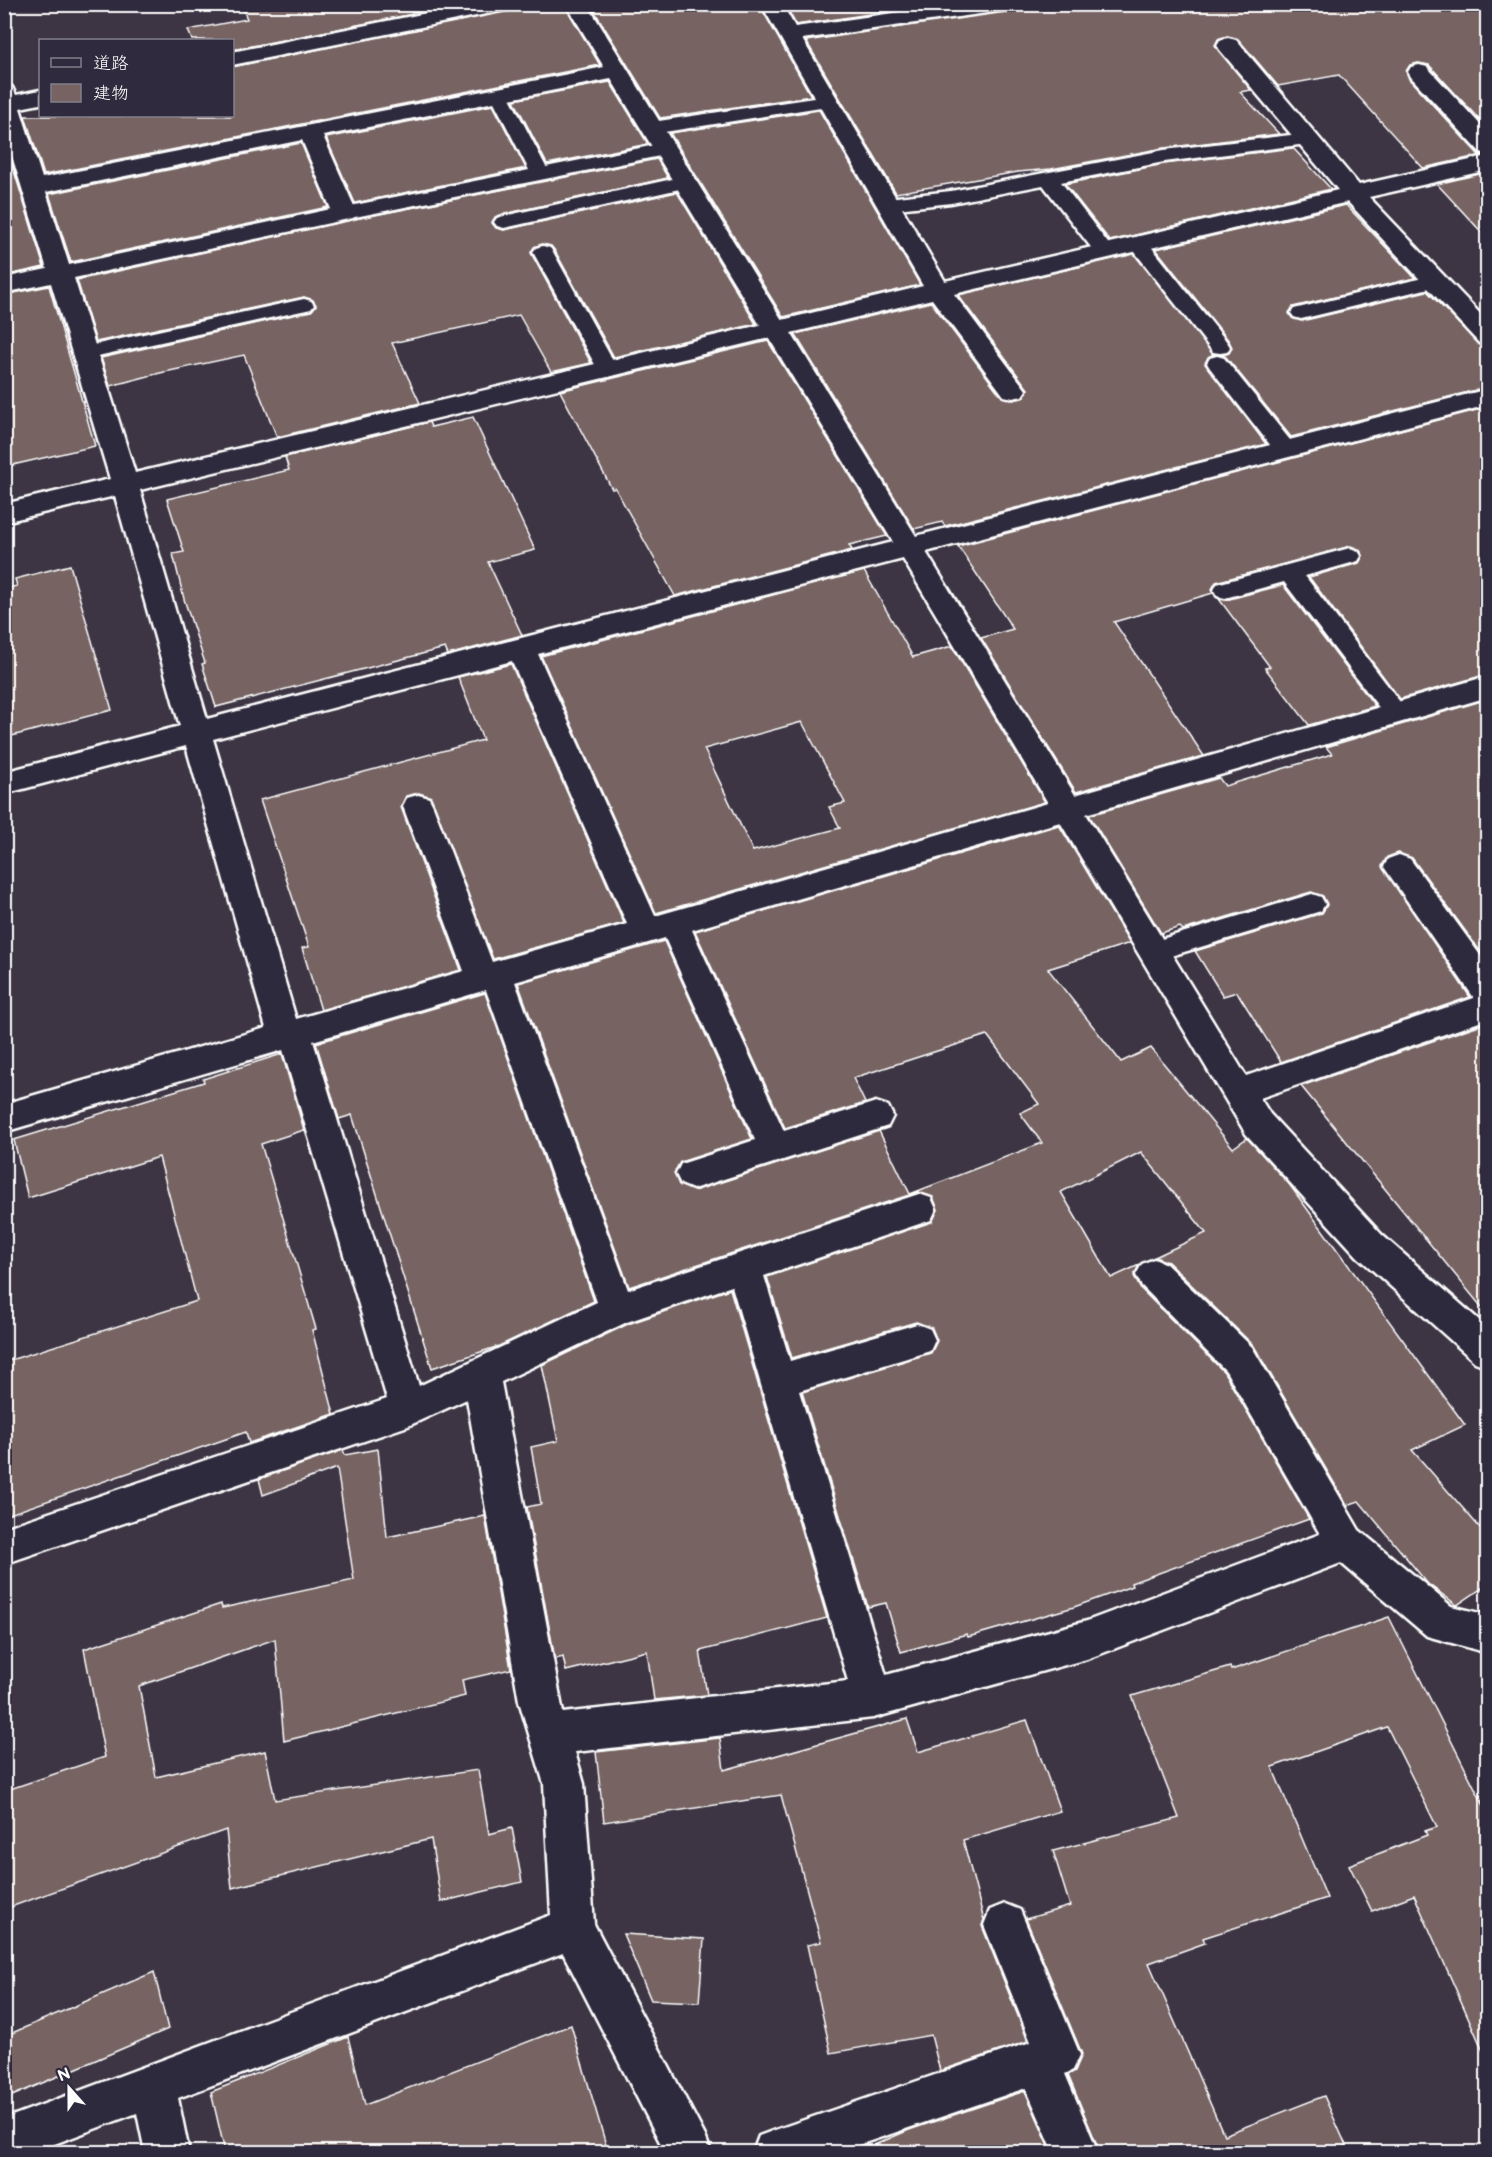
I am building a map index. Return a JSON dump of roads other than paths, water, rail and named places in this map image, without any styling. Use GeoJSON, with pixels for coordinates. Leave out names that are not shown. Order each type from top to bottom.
{"type":"FeatureCollection","features":[{"type":"Feature","properties":{"kind":"street"},"geometry":{"type":"LineString","coordinates":[[234,59],[506,4]]}},
{"type":"Feature","properties":{"kind":"street"},"geometry":{"type":"LineString","coordinates":[[576,4],[1068,807],[1258,1124],[1371,1246],[1488,1351]]}},
{"type":"Feature","properties":{"kind":"street"},"geometry":{"type":"LineString","coordinates":[[771,4],[938,290],[1013,390]]}},
{"type":"Feature","properties":{"kind":"street"},"geometry":{"type":"LineString","coordinates":[[788,34],[1008,4]]}},
{"type":"Feature","properties":{"kind":"street"},"geometry":{"type":"LineString","coordinates":[[1228,45],[1353,193],[1488,337]]}},
{"type":"Feature","properties":{"kind":"street"},"geometry":{"type":"LineString","coordinates":[[34,187],[617,71]]}},
{"type":"Feature","properties":{"kind":"street"},"geometry":{"type":"LineString","coordinates":[[1419,72],[1488,147]]}},
{"type":"Feature","properties":{"kind":"street"},"geometry":{"type":"LineString","coordinates":[[39,97],[6,100],[125,485],[196,733],[408,1409]]}},
{"type":"Feature","properties":{"kind":"street"},"geometry":{"type":"LineString","coordinates":[[4,286],[345,213],[310,132]]}},
{"type":"Feature","properties":{"kind":"street"},"geometry":{"type":"LineString","coordinates":[[4,513],[1137,243],[1488,163]]}},
{"type":"Feature","properties":{"kind":"street"},"geometry":{"type":"LineString","coordinates":[[4,783],[1488,397]]}},
{"type":"Feature","properties":{"kind":"street"},"geometry":{"type":"LineString","coordinates":[[521,649],[659,926],[775,1148]]}},
{"type":"Feature","properties":{"kind":"street"},"geometry":{"type":"LineString","coordinates":[[4,1118],[1488,686]]}},
{"type":"Feature","properties":{"kind":"street"},"geometry":{"type":"LineString","coordinates":[[418,806],[489,975],[617,1309]]}},
{"type":"Feature","properties":{"kind":"street"},"geometry":{"type":"LineString","coordinates":[[1399,867],[1488,992]]}},
{"type":"Feature","properties":{"kind":"street"},"geometry":{"type":"LineString","coordinates":[[1239,1092],[1488,1006]]}},
{"type":"Feature","properties":{"kind":"street"},"geometry":{"type":"LineString","coordinates":[[693,1174],[876,1116]]}},
{"type":"Feature","properties":{"kind":"street"},"geometry":{"type":"LineString","coordinates":[[4,1546],[408,1409],[617,1309],[919,1209]]}},
{"type":"Feature","properties":{"kind":"street"},"geometry":{"type":"LineString","coordinates":[[744,1267],[873,1698]]}},
{"type":"Feature","properties":{"kind":"street"},"geometry":{"type":"LineString","coordinates":[[1154,1275],[1239,1359],[1346,1543],[1441,1623],[1488,1634]]}},
{"type":"Feature","properties":{"kind":"street"},"geometry":{"type":"LineString","coordinates":[[779,1382],[918,1340]]}},
{"type":"Feature","properties":{"kind":"street"},"geometry":{"type":"LineString","coordinates":[[481,1374],[539,1701],[564,1784],[573,1928],[688,2152]]}},
{"type":"Feature","properties":{"kind":"street"},"geometry":{"type":"LineString","coordinates":[[549,1735],[873,1698],[1088,1640],[1346,1543]]}},
{"type":"Feature","properties":{"kind":"street"},"geometry":{"type":"LineString","coordinates":[[775,2152],[1058,2055],[1005,1925]]}},
{"type":"Feature","properties":{"kind":"street"},"geometry":{"type":"LineString","coordinates":[[4,2141],[573,1928]]}},
{"type":"Feature","properties":{"kind":"street"},"geometry":{"type":"LineString","coordinates":[[1037,2062],[1076,2152]]}},
{"type":"Feature","properties":{"kind":"street"},"geometry":{"type":"LineString","coordinates":[[154,2085],[167,2152]]}},
{"type":"Feature","properties":{"kind":"lane"},"geometry":{"type":"LineString","coordinates":[[499,94],[540,174]]}},
{"type":"Feature","properties":{"kind":"lane"},"geometry":{"type":"LineString","coordinates":[[652,128],[827,101]]}},
{"type":"Feature","properties":{"kind":"lane"},"geometry":{"type":"LineString","coordinates":[[888,204],[951,197],[1164,156],[1308,139]]}},
{"type":"Feature","properties":{"kind":"lane"},"geometry":{"type":"LineString","coordinates":[[345,213],[665,149]]}},
{"type":"Feature","properties":{"kind":"lane"},"geometry":{"type":"LineString","coordinates":[[1048,178],[1104,251]]}},
{"type":"Feature","properties":{"kind":"lane"},"geometry":{"type":"LineString","coordinates":[[504,222],[686,182]]}},
{"type":"Feature","properties":{"kind":"lane"},"geometry":{"type":"LineString","coordinates":[[1137,243],[1286,450]]}},
{"type":"Feature","properties":{"kind":"lane"},"geometry":{"type":"LineString","coordinates":[[543,252],[608,370]]}},
{"type":"Feature","properties":{"kind":"lane"},"geometry":{"type":"LineString","coordinates":[[1301,313],[1435,281]]}},
{"type":"Feature","properties":{"kind":"lane"},"geometry":{"type":"LineString","coordinates":[[84,353],[304,305]]}},
{"type":"Feature","properties":{"kind":"lane"},"geometry":{"type":"LineString","coordinates":[[1225,590],[1350,556]]}},
{"type":"Feature","properties":{"kind":"lane"},"geometry":{"type":"LineString","coordinates":[[1290,573],[1395,712]]}},
{"type":"Feature","properties":{"kind":"lane"},"geometry":{"type":"LineString","coordinates":[[1154,951],[1312,904]]}}]}
